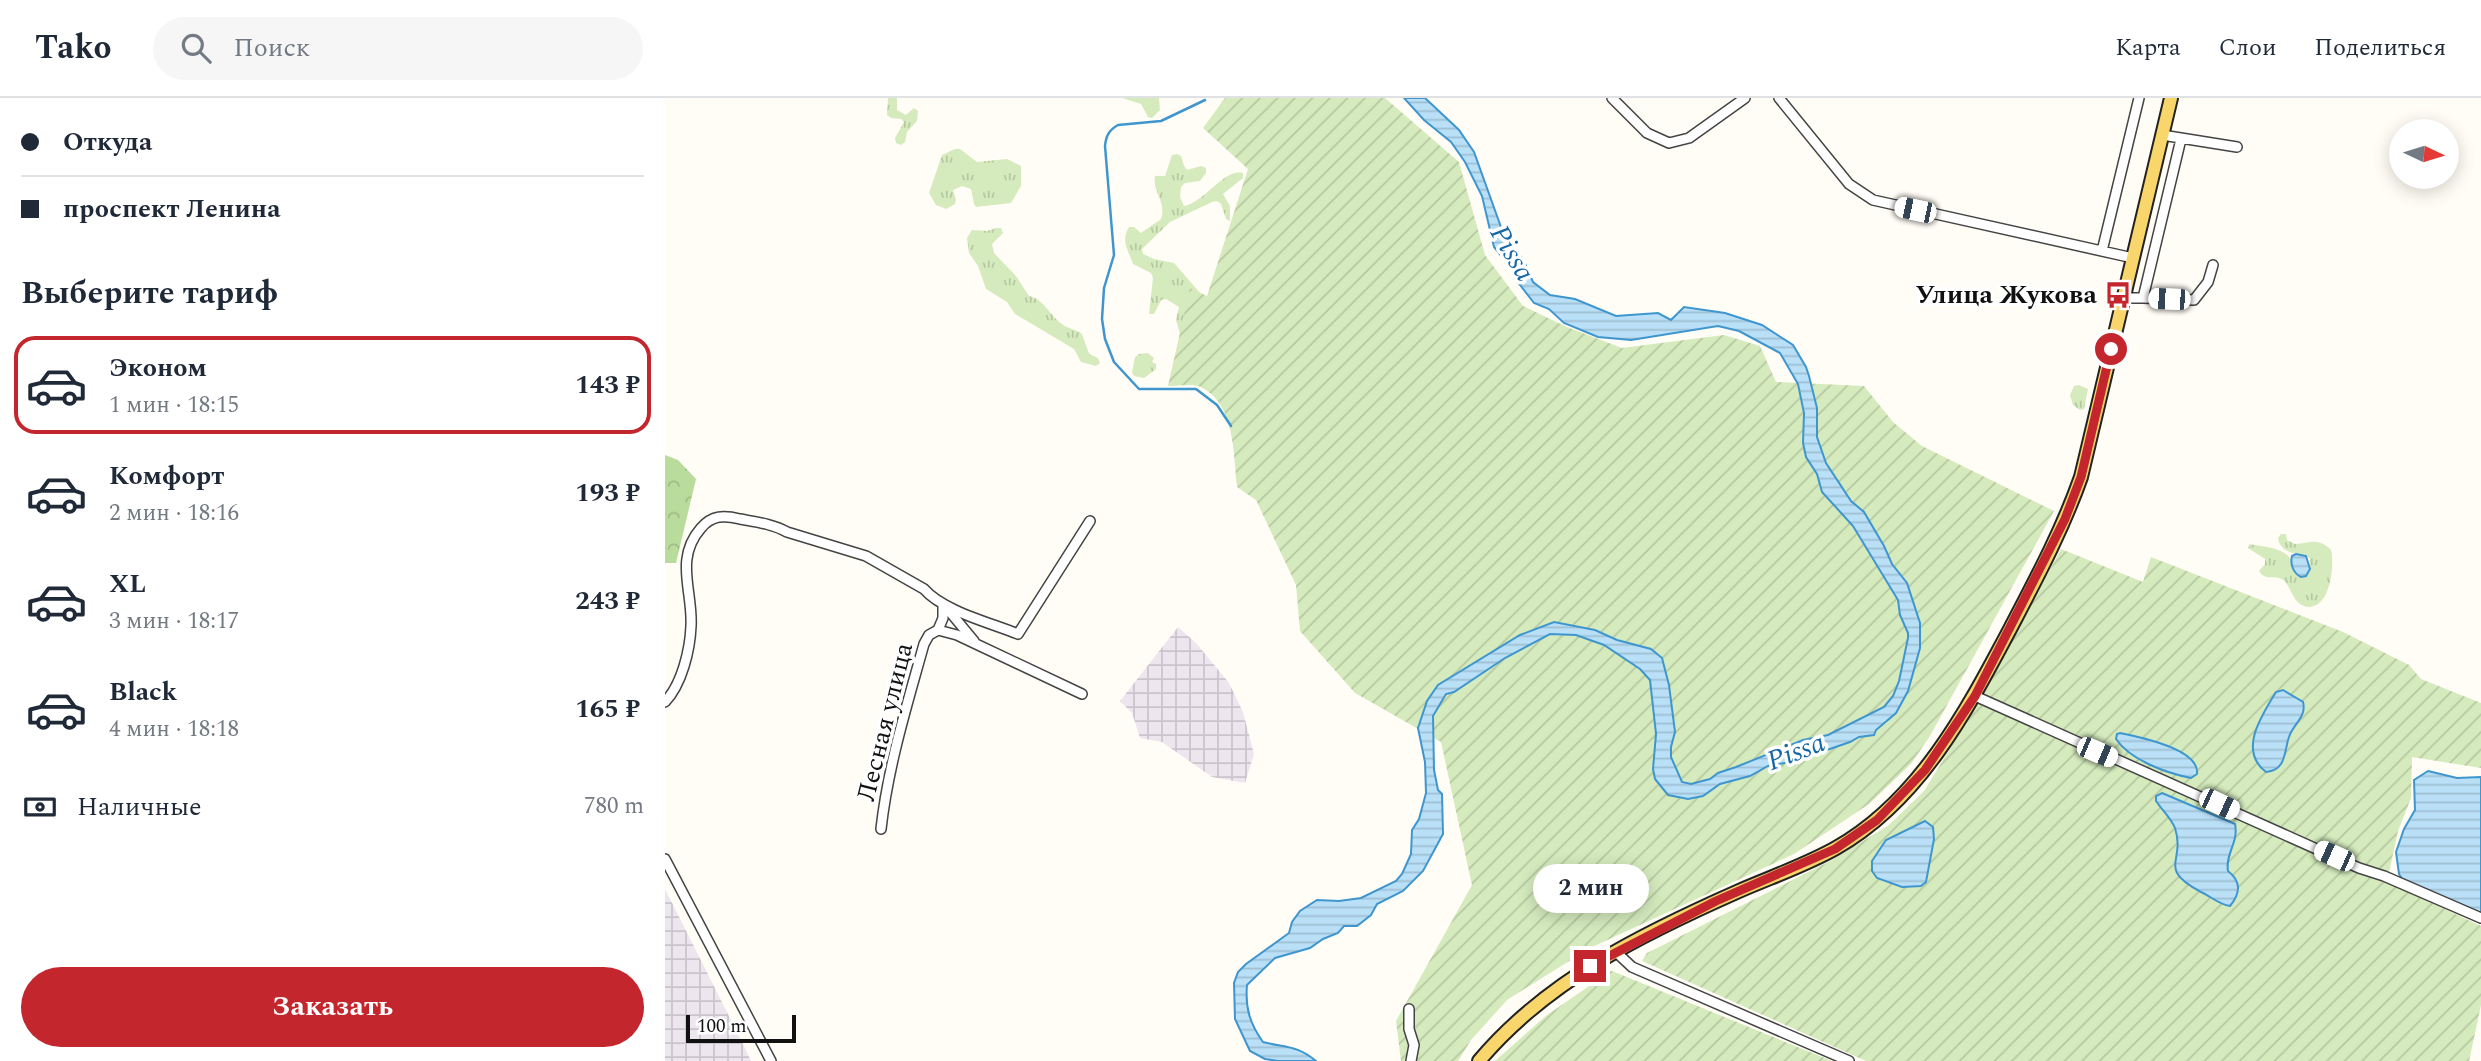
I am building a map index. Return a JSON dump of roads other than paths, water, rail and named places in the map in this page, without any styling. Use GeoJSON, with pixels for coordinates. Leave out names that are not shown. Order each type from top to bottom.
{"type":"FeatureCollection","features":[{"type":"Feature","properties":{"kind":"main road"},"geometry":{"type":"LineString","coordinates":[[1479,1061],[1497,1040],[1545,998],[1590,966],[1716,901],[1835,849],[1886,812],[1925,770],[1975,696],[2024,601],[2081,477],[2171,98]]}},
{"type":"Feature","properties":{"kind":"street"},"geometry":{"type":"LineString","coordinates":[[1612,98],[1647,133],[1669,143],[1689,138],[1745,98]]}},
{"type":"Feature","properties":{"kind":"street"},"geometry":{"type":"LineString","coordinates":[[1779,98],[1849,184],[1873,200],[2133,258]]}},
{"type":"Feature","properties":{"kind":"street"},"geometry":{"type":"LineString","coordinates":[[2102,251],[2139,98]]}},
{"type":"Feature","properties":{"kind":"street"},"geometry":{"type":"LineString","coordinates":[[2162,135],[2237,147]]}},
{"type":"Feature","properties":{"kind":"street"},"geometry":{"type":"LineString","coordinates":[[2143,299],[2181,139]]}},
{"type":"Feature","properties":{"kind":"street"},"geometry":{"type":"LineString","coordinates":[[2124,298],[2194,300],[2208,282],[2213,265]]}},
{"type":"Feature","properties":{"kind":"street"},"geometry":{"type":"LineString","coordinates":[[665,702],[675,688],[690,636],[692,622],[686,583],[687,553],[694,536],[715,517],[731,517],[779,527],[787,532],[851,551],[885,566],[924,589],[929,596],[943,604],[1018,634],[1090,521]]}},
{"type":"Feature","properties":{"kind":"street"},"geometry":{"type":"LineString","coordinates":[[938,630],[943,618],[943,604]]}},
{"type":"Feature","properties":{"kind":"street","name":"Лесная улица"},"geometry":{"type":"LineString","coordinates":[[943,604],[977,645]]}},
{"type":"Feature","properties":{"kind":"street","name":"Лесная улица"},"geometry":{"type":"LineString","coordinates":[[881,830],[885,793],[898,737],[920,657],[929,635],[938,630],[957,635],[1082,694]]}},
{"type":"Feature","properties":{"kind":"street"},"geometry":{"type":"LineString","coordinates":[[1975,696],[2359,868],[2481,918]]}},
{"type":"Feature","properties":{"kind":"street"},"geometry":{"type":"LineString","coordinates":[[665,859],[771,1061]]}},
{"type":"Feature","properties":{"kind":"street"},"geometry":{"type":"LineString","coordinates":[[1616,952],[1632,967],[1849,1061]]}},
{"type":"Feature","properties":{"kind":"street"},"geometry":{"type":"LineString","coordinates":[[1409,1009],[1409,1029],[1414,1045],[1411,1061]]}},
{"type":"Feature","properties":{"kind":"water","name":"Pissa"},"geometry":{"type":"Polygon","coordinates":[[[1404,98],[1425,98],[1459,130],[1474,152],[1506,241],[1523,259],[1533,282],[1550,295],[1575,299],[1616,316],[1658,313],[1671,320],[1684,307],[1725,313],[1762,325],[1793,345],[1809,376],[1817,408],[1817,437],[1826,463],[1851,501],[1864,512],[1892,564],[1907,583],[1920,623],[1920,648],[1908,691],[1896,713],[1876,730],[1874,735],[1859,737],[1795,761],[1768,766],[1750,776],[1720,784],[1703,796],[1688,799],[1668,795],[1655,779],[1653,769],[1656,734],[1650,680],[1640,669],[1604,645],[1576,635],[1550,634],[1505,658],[1454,692],[1446,694],[1433,716],[1434,770],[1438,790],[1442,794],[1443,834],[1423,871],[1403,891],[1377,904],[1371,915],[1357,926],[1344,926],[1338,933],[1310,948],[1275,958],[1247,985],[1249,1015],[1263,1042],[1297,1050],[1316,1061],[1278,1061],[1265,1059],[1250,1051],[1235,1019],[1234,983],[1238,972],[1289,933],[1292,922],[1300,911],[1317,900],[1361,898],[1396,881],[1402,874],[1411,854],[1412,830],[1419,819],[1426,793],[1425,762],[1418,728],[1427,701],[1438,685],[1520,635],[1554,622],[1595,630],[1617,640],[1651,649],[1662,658],[1669,685],[1675,732],[1671,757],[1682,782],[1691,784],[1710,779],[1718,773],[1803,740],[1828,735],[1884,707],[1893,696],[1899,681],[1908,638],[1898,600],[1853,526],[1822,492],[1817,474],[1806,457],[1803,443],[1804,413],[1798,384],[1780,353],[1739,331],[1718,326],[1631,340],[1598,337],[1564,323],[1549,309],[1534,303],[1494,247],[1482,196],[1465,162],[1451,142],[1424,120],[1404,98]]]}},
{"type":"Feature","properties":{"kind":"water"},"geometry":{"type":"Polygon","coordinates":[[[2292,556],[2306,556],[2310,569],[2306,576],[2301,577],[2293,568],[2292,556]]]}},
{"type":"Feature","properties":{"kind":"water"},"geometry":{"type":"Polygon","coordinates":[[[2283,690],[2303,702],[2303,712],[2291,732],[2281,764],[2266,772],[2253,753],[2255,732],[2276,692],[2283,690]]]}},
{"type":"Feature","properties":{"kind":"water"},"geometry":{"type":"Polygon","coordinates":[[[2120,733],[2154,741],[2179,751],[2195,765],[2197,774],[2191,778],[2181,776],[2139,759],[2116,739],[2120,733]]]}},
{"type":"Feature","properties":{"kind":"water"},"geometry":{"type":"Polygon","coordinates":[[[2428,771],[2457,778],[2481,777],[2481,915],[2404,882],[2399,874],[2396,852],[2404,829],[2415,810],[2414,780],[2428,771]]]}},
{"type":"Feature","properties":{"kind":"water"},"geometry":{"type":"Polygon","coordinates":[[[2162,793],[2235,824],[2228,871],[2237,883],[2238,892],[2230,906],[2218,902],[2179,877],[2175,864],[2175,828],[2156,801],[2156,796],[2162,793]]]}},
{"type":"Feature","properties":{"kind":"water"},"geometry":{"type":"Polygon","coordinates":[[[1925,821],[1933,827],[1934,839],[1926,882],[1921,886],[1902,887],[1877,878],[1872,871],[1872,861],[1886,840],[1925,821]]]}},
{"type":"Feature","properties":{"kind":"waterway"},"geometry":{"type":"LineString","coordinates":[[1205,100],[1161,121],[1118,125],[1107,136],[1105,146],[1114,255],[1104,288],[1102,319],[1105,339],[1114,362],[1139,389],[1196,389],[1217,405],[1231,426]]}},
{"type":"Feature","properties":{"kind":"place","name":"Улица Жукова"},"geometry":{"type":"Point","coordinates":[2118,295]}}]}
